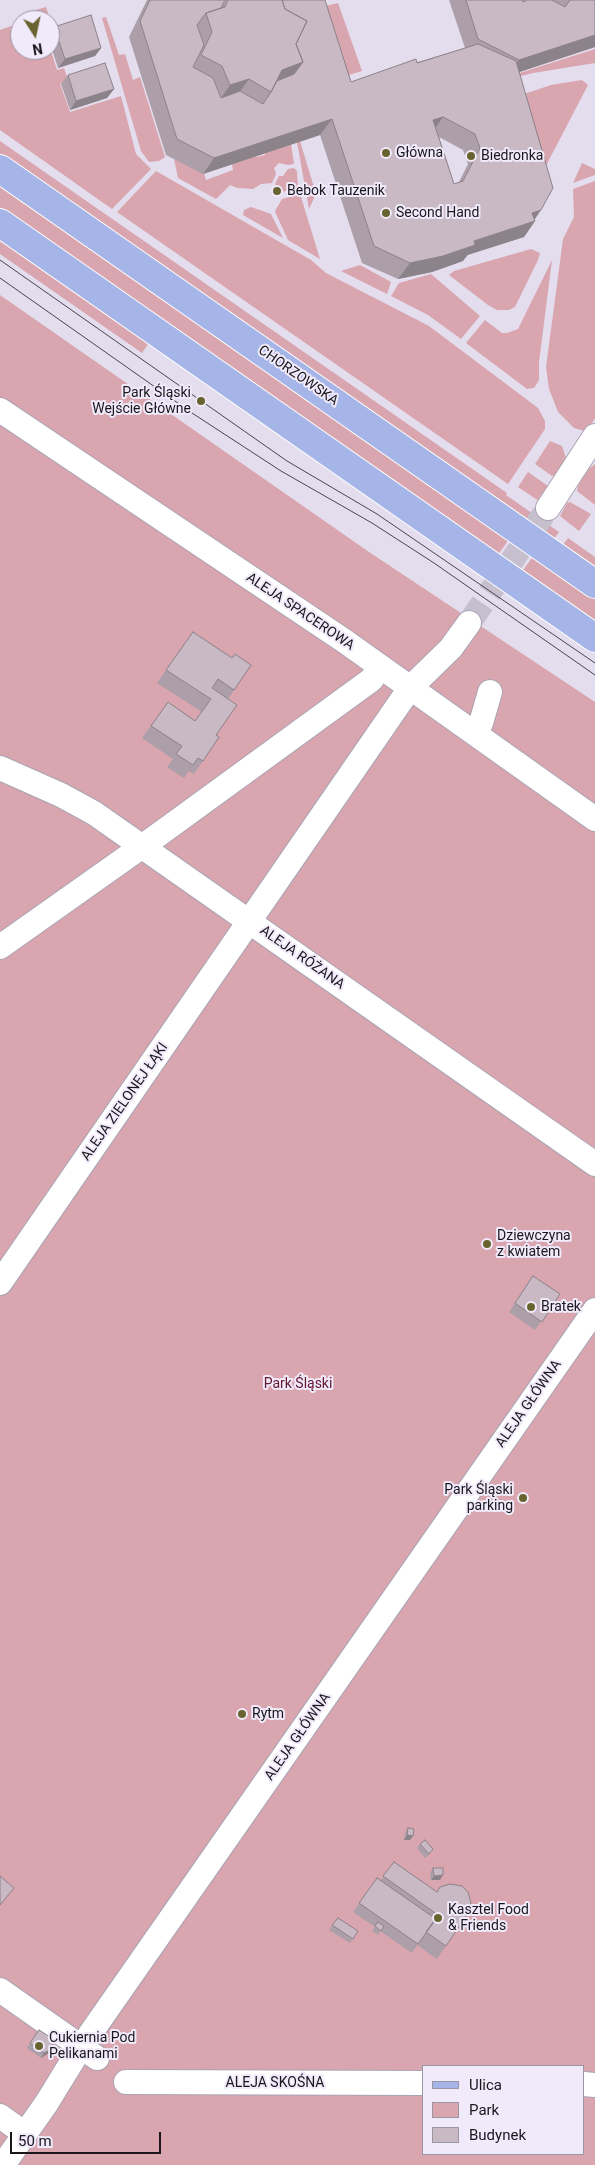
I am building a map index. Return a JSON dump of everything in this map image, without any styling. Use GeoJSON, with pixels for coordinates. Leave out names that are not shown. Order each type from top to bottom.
{"type":"FeatureCollection","features":[{"type":"Feature","properties":{"kind":"main road","name":"CHORZOWSKA"},"geometry":{"type":"LineString","coordinates":[[0,169],[595,584]]}},
{"type":"Feature","properties":{"kind":"main road"},"geometry":{"type":"LineString","coordinates":[[0,223],[595,638]]}},
{"type":"Feature","properties":{"kind":"street","name":"ALEJA SPACEROWA"},"geometry":{"type":"LineString","coordinates":[[0,410],[343,640],[595,819]]}},
{"type":"Feature","properties":{"kind":"street"},"geometry":{"type":"LineString","coordinates":[[548,508],[595,436]]}},
{"type":"Feature","properties":{"kind":"street","name":"ALEJA ZIELONEJ ŁĄKI"},"geometry":{"type":"LineString","coordinates":[[0,1283],[410,688],[451,648],[469,623]]}},
{"type":"Feature","properties":{"kind":"street"},"geometry":{"type":"LineString","coordinates":[[0,947],[371,680],[380,668]]}},
{"type":"Feature","properties":{"kind":"street"},"geometry":{"type":"LineString","coordinates":[[474,733],[481,722],[490,692]]}},
{"type":"Feature","properties":{"kind":"street","name":"ALEJA RÓŻANA"},"geometry":{"type":"LineString","coordinates":[[0,768],[61,794],[94,813],[595,1164]]}},
{"type":"Feature","properties":{"kind":"street","name":"ALEJA GŁÓWNA"},"geometry":{"type":"LineString","coordinates":[[6,2164],[26,2134],[51,2109],[595,1310]]}},
{"type":"Feature","properties":{"kind":"street"},"geometry":{"type":"LineString","coordinates":[[0,1990],[89,2053]]}},
{"type":"Feature","properties":{"kind":"street","name":"ALEJA SKOŚNA"},"geometry":{"type":"LineString","coordinates":[[126,2082],[422,2083]]}},
{"type":"Feature","properties":{"kind":"street"},"geometry":{"type":"LineString","coordinates":[[0,2116],[26,2134]]}},
{"type":"Feature","properties":{"kind":"green space"},"geometry":{"type":"Polygon","coordinates":[[[338,3],[362,71],[336,79],[313,9],[338,3]]]}},
{"type":"Feature","properties":{"kind":"green space"},"geometry":{"type":"Polygon","coordinates":[[[46,7],[47,10],[36,10],[46,7]]]}},
{"type":"Feature","properties":{"kind":"green space"},"geometry":{"type":"Polygon","coordinates":[[[106,17],[119,55],[125,54],[133,80],[140,77],[165,157],[159,161],[149,162],[141,151],[102,18],[106,17]]]}},
{"type":"Feature","properties":{"kind":"green space"},"geometry":{"type":"Polygon","coordinates":[[[10,26],[10,60],[54,60],[57,70],[64,68],[68,80],[60,84],[70,112],[121,96],[136,154],[151,169],[112,209],[0,130],[0,30],[10,26]]]}},
{"type":"Feature","properties":{"kind":"green space"},"geometry":{"type":"Polygon","coordinates":[[[595,49],[595,63],[533,73],[509,79],[507,77],[595,49]]]}},
{"type":"Feature","properties":{"kind":"green space"},"geometry":{"type":"Polygon","coordinates":[[[582,80],[588,85],[538,181],[512,98],[551,85],[582,80]]]}},
{"type":"Feature","properties":{"kind":"green space"},"geometry":{"type":"Polygon","coordinates":[[[0,141],[507,493],[506,495],[559,532],[553,540],[0,155],[0,141]]]}},
{"type":"Feature","properties":{"kind":"green space"},"geometry":{"type":"Polygon","coordinates":[[[300,141],[316,194],[309,209],[297,142],[300,141]]]}},
{"type":"Feature","properties":{"kind":"green space"},"geometry":{"type":"Polygon","coordinates":[[[291,144],[294,164],[279,163],[274,168],[276,174],[272,183],[261,184],[253,189],[237,188],[230,185],[216,199],[178,178],[174,159],[204,173],[206,180],[233,170],[232,164],[265,155],[265,153],[291,144]]]}},
{"type":"Feature","properties":{"kind":"green space"},"geometry":{"type":"Polygon","coordinates":[[[582,163],[595,169],[595,175],[573,183],[582,163]]]}},
{"type":"Feature","properties":{"kind":"green space"},"geometry":{"type":"Polygon","coordinates":[[[294,168],[297,171],[298,188],[282,192],[278,190],[275,184],[279,176],[283,176],[288,169],[294,168]]]}},
{"type":"Feature","properties":{"kind":"green space"},"geometry":{"type":"Polygon","coordinates":[[[156,171],[311,260],[326,273],[429,326],[538,408],[545,421],[545,429],[508,484],[117,212],[156,171]]]}},
{"type":"Feature","properties":{"kind":"green space"},"geometry":{"type":"Polygon","coordinates":[[[595,181],[595,418],[588,430],[585,431],[574,428],[558,412],[549,389],[546,367],[563,239],[574,217],[573,189],[595,181]]]}},
{"type":"Feature","properties":{"kind":"green space"},"geometry":{"type":"Polygon","coordinates":[[[0,183],[510,538],[497,556],[0,210],[0,183]]]}},
{"type":"Feature","properties":{"kind":"green space"},"geometry":{"type":"Polygon","coordinates":[[[297,195],[301,197],[320,259],[288,240],[276,214],[275,211],[282,199],[297,195]]]}},
{"type":"Feature","properties":{"kind":"green space"},"geometry":{"type":"Polygon","coordinates":[[[251,207],[271,214],[283,238],[243,215],[244,210],[251,207]]]}},
{"type":"Feature","properties":{"kind":"green space"},"geometry":{"type":"Polygon","coordinates":[[[0,237],[150,341],[142,353],[0,254],[0,237]]]}},
{"type":"Feature","properties":{"kind":"green space"},"geometry":{"type":"Polygon","coordinates":[[[531,249],[540,253],[538,260],[515,307],[509,310],[497,310],[488,305],[449,275],[454,271],[531,249]]]}},
{"type":"Feature","properties":{"kind":"green space"},"geometry":{"type":"Polygon","coordinates":[[[552,260],[539,362],[539,380],[534,388],[527,389],[466,343],[485,320],[502,333],[518,329],[552,260]]]}},
{"type":"Feature","properties":{"kind":"green space"},"geometry":{"type":"Polygon","coordinates":[[[360,265],[391,282],[387,294],[341,271],[360,265]]]}},
{"type":"Feature","properties":{"kind":"green space"},"geometry":{"type":"Polygon","coordinates":[[[431,274],[480,316],[461,339],[428,315],[391,296],[399,283],[431,274]]]}},
{"type":"Feature","properties":{"kind":"green space","name":"Park Śląski"},"geometry":{"type":"Polygon","coordinates":[[[0,295],[369,552],[595,702],[595,2165],[0,2165],[0,295]]]}},
{"type":"Feature","properties":{"kind":"green space"},"geometry":{"type":"Polygon","coordinates":[[[550,441],[562,446],[566,458],[558,475],[552,476],[535,464],[550,441]]]}},
{"type":"Feature","properties":{"kind":"green space"},"geometry":{"type":"Polygon","coordinates":[[[595,464],[595,505],[577,491],[587,470],[595,464]]]}},
{"type":"Feature","properties":{"kind":"green space"},"geometry":{"type":"Polygon","coordinates":[[[528,472],[548,486],[539,501],[518,487],[528,472]]]}},
{"type":"Feature","properties":{"kind":"green space"},"geometry":{"type":"Polygon","coordinates":[[[570,502],[591,514],[579,531],[560,516],[567,503],[570,502]]]}},
{"type":"Feature","properties":{"kind":"green space"},"geometry":{"type":"Polygon","coordinates":[[[568,538],[595,557],[595,570],[562,546],[568,538]]]}},
{"type":"Feature","properties":{"kind":"green space"},"geometry":{"type":"Polygon","coordinates":[[[534,555],[595,598],[595,625],[521,573],[534,555]]]}},
{"type":"Feature","properties":{"kind":"building"},"geometry":{"type":"Polygon","coordinates":[[[150,0],[225,0],[221,8],[206,13],[197,25],[204,45],[193,67],[213,78],[221,98],[240,91],[263,104],[277,81],[294,74],[303,62],[296,44],[307,21],[285,9],[282,0],[325,0],[351,82],[416,59],[417,63],[478,44],[516,61],[553,188],[541,210],[532,213],[535,221],[474,241],[475,245],[443,256],[410,263],[374,246],[332,119],[214,158],[177,139],[140,21],[150,0]],[[443,117],[433,120],[454,184],[463,181],[480,148],[475,134],[443,117]]]}},
{"type":"Feature","properties":{"kind":"building"},"geometry":{"type":"Polygon","coordinates":[[[228,0],[282,0],[285,9],[307,21],[296,44],[303,62],[282,70],[271,92],[249,79],[230,85],[222,66],[201,55],[212,32],[206,13],[225,7],[228,0]]]}},
{"type":"Feature","properties":{"kind":"building"},"geometry":{"type":"Polygon","coordinates":[[[466,0],[522,0],[523,2],[527,0],[552,0],[565,7],[570,0],[595,0],[595,35],[519,60],[478,39],[466,0]]]}},
{"type":"Feature","properties":{"kind":"building"},"geometry":{"type":"Polygon","coordinates":[[[91,15],[101,48],[65,59],[60,44],[60,25],[91,15]]]}},
{"type":"Feature","properties":{"kind":"building"},"geometry":{"type":"Polygon","coordinates":[[[105,63],[114,89],[76,101],[68,75],[105,63]]]}},
{"type":"Feature","properties":{"kind":"building"},"geometry":{"type":"Polygon","coordinates":[[[193,632],[232,658],[235,654],[251,665],[234,690],[218,679],[212,688],[237,705],[216,735],[219,737],[203,761],[198,758],[193,765],[176,754],[182,746],[151,726],[168,702],[195,721],[211,699],[166,670],[193,632]]]}},
{"type":"Feature","properties":{"kind":"building","name":"Bratek"},"geometry":{"type":"Polygon","coordinates":[[[533,1276],[560,1294],[542,1322],[515,1303],[533,1276]]]}},
{"type":"Feature","properties":{"kind":"building"},"geometry":{"type":"Polygon","coordinates":[[[408,1828],[414,1829],[413,1836],[407,1835],[408,1828]]]}},
{"type":"Feature","properties":{"kind":"building"},"geometry":{"type":"Polygon","coordinates":[[[425,1840],[433,1849],[429,1854],[420,1844],[425,1840]]]}},
{"type":"Feature","properties":{"kind":"building"},"geometry":{"type":"Polygon","coordinates":[[[394,1862],[437,1892],[440,1887],[450,1884],[462,1886],[468,1892],[471,1903],[466,1916],[446,1946],[426,1932],[438,1915],[383,1876],[394,1862]]]}},
{"type":"Feature","properties":{"kind":"building"},"geometry":{"type":"Polygon","coordinates":[[[433,1868],[443,1868],[443,1875],[434,1876],[433,1868]]]}},
{"type":"Feature","properties":{"kind":"building"},"geometry":{"type":"Polygon","coordinates":[[[0,1876],[14,1888],[0,1905],[0,1876]]]}},
{"type":"Feature","properties":{"kind":"building"},"geometry":{"type":"Polygon","coordinates":[[[377,1878],[436,1919],[418,1944],[359,1903],[377,1878]]]}},
{"type":"Feature","properties":{"kind":"building"},"geometry":{"type":"Polygon","coordinates":[[[338,1918],[358,1931],[353,1939],[332,1925],[338,1918]]]}},
{"type":"Feature","properties":{"kind":"building"},"geometry":{"type":"Polygon","coordinates":[[[378,1922],[384,1926],[381,1931],[375,1926],[378,1922]]]}},
{"type":"Feature","properties":{"kind":"building","name":"Cukiernia Pod Pelikanami"},"geometry":{"type":"Polygon","coordinates":[[[39,2030],[53,2039],[52,2049],[44,2053],[30,2043],[39,2030]]]}},
{"type":"Feature","properties":{"kind":"tunnel"},"geometry":{"type":"LineString","coordinates":[[469,623],[548,508]]}},
{"type":"Feature","properties":{"kind":"tram line"},"geometry":{"type":"LineString","coordinates":[[0,260],[287,461],[377,514],[595,663]]}},
{"type":"Feature","properties":{"kind":"tram line"},"geometry":{"type":"LineString","coordinates":[[0,278],[192,413],[281,471],[372,523],[434,563],[595,675]]}},
{"type":"Feature","properties":{"kind":"place","name":"Główna"},"geometry":{"type":"Point","coordinates":[386,153]}},
{"type":"Feature","properties":{"kind":"place","name":"Biedronka"},"geometry":{"type":"Point","coordinates":[471,156]}},
{"type":"Feature","properties":{"kind":"place","name":"Bebok Tauzenik"},"geometry":{"type":"Point","coordinates":[277,191]}},
{"type":"Feature","properties":{"kind":"place","name":"Second Hand"},"geometry":{"type":"Point","coordinates":[386,213]}},
{"type":"Feature","properties":{"kind":"place","name":"Park Śląski Wejście Główne"},"geometry":{"type":"Point","coordinates":[201,401]}},
{"type":"Feature","properties":{"kind":"place","name":"Dziewczyna z kwiatem"},"geometry":{"type":"Point","coordinates":[487,1244]}},
{"type":"Feature","properties":{"kind":"place","name":"Bratek"},"geometry":{"type":"Point","coordinates":[531,1307]}},
{"type":"Feature","properties":{"kind":"place","name":"Park Śląski parking"},"geometry":{"type":"Point","coordinates":[523,1498]}},
{"type":"Feature","properties":{"kind":"place","name":"Rytm"},"geometry":{"type":"Point","coordinates":[242,1714]}},
{"type":"Feature","properties":{"kind":"place","name":"Kasztel Food & Friends"},"geometry":{"type":"Point","coordinates":[438,1918]}},
{"type":"Feature","properties":{"kind":"place","name":"Cukiernia Pod Pelikanami"},"geometry":{"type":"Point","coordinates":[39,2046]}}]}
